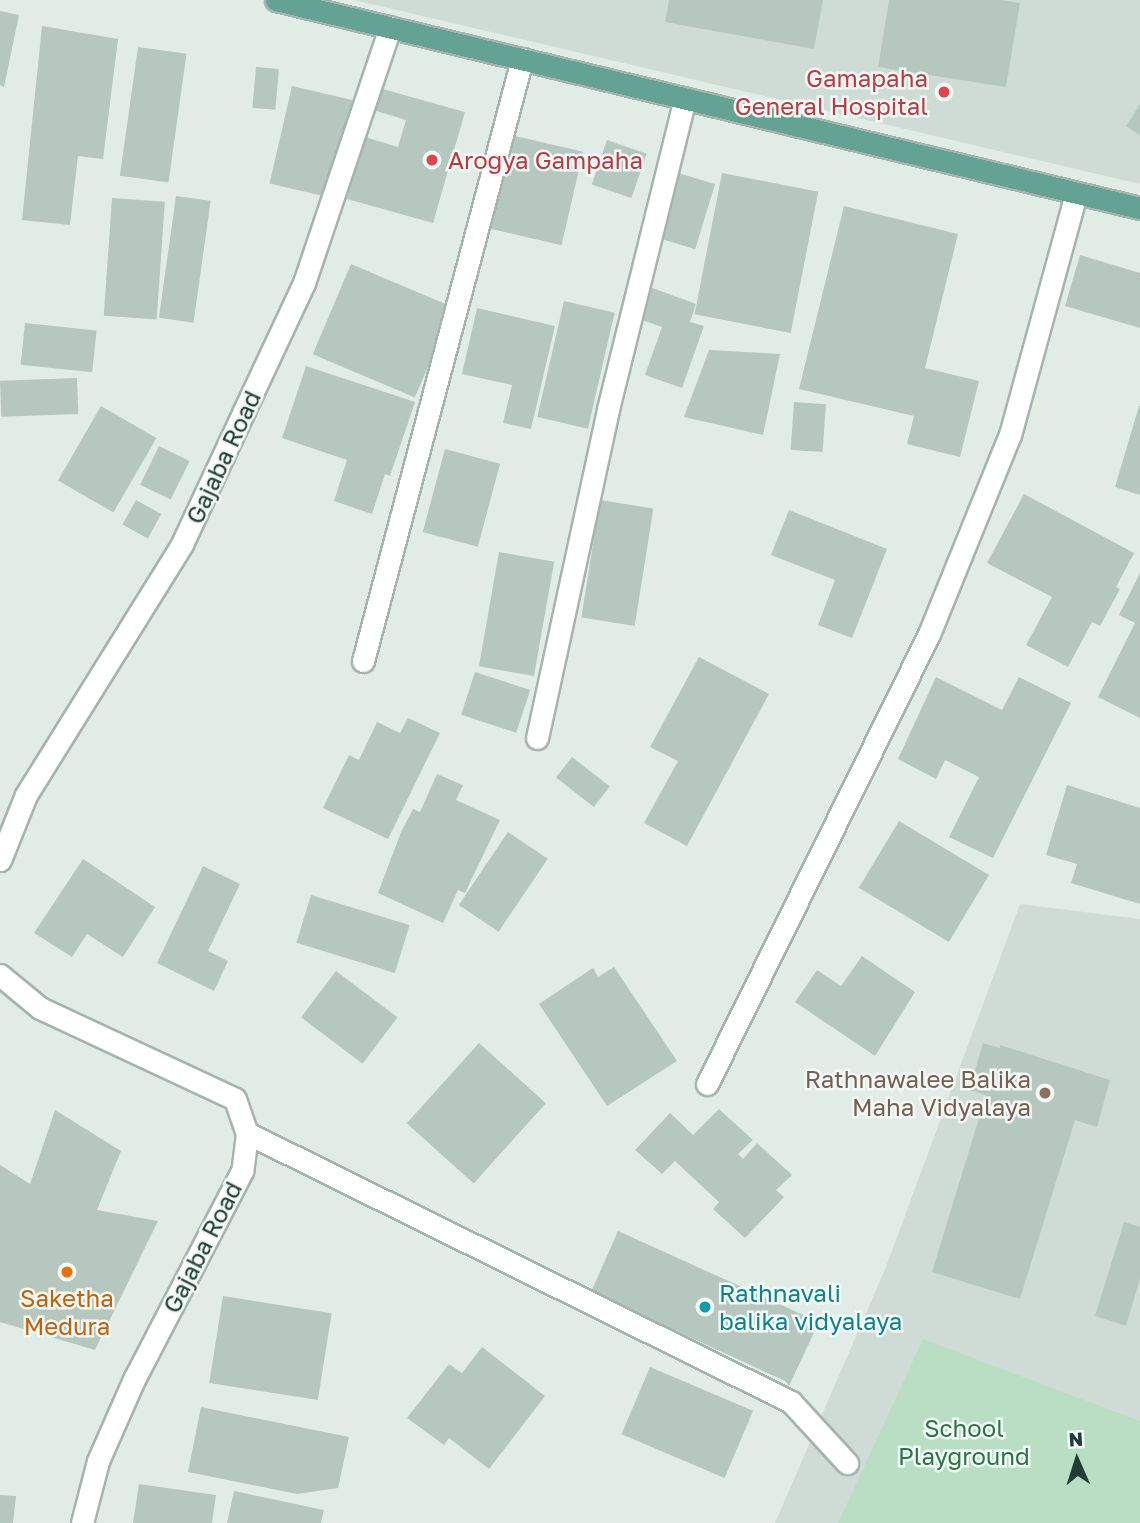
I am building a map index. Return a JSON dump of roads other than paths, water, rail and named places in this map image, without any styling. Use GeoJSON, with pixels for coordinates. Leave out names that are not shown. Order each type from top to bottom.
{"type":"FeatureCollection","features":[{"type":"Feature","properties":{"kind":"main road"},"geometry":{"type":"LineString","coordinates":[[276,0],[1140,208]]}},
{"type":"Feature","properties":{"kind":"street","name":"Gajaba Road"},"geometry":{"type":"LineString","coordinates":[[0,860],[26,795],[182,544],[239,423],[304,283],[390,27]]}},
{"type":"Feature","properties":{"kind":"street"},"geometry":{"type":"LineString","coordinates":[[363,661],[522,59]]}},
{"type":"Feature","properties":{"kind":"street"},"geometry":{"type":"LineString","coordinates":[[537,738],[608,409],[685,99]]}},
{"type":"Feature","properties":{"kind":"street"},"geometry":{"type":"LineString","coordinates":[[708,1084],[929,634],[1010,435],[1076,193]]}},
{"type":"Feature","properties":{"kind":"street","name":"Gajaba Road"},"geometry":{"type":"LineString","coordinates":[[0,975],[40,1008],[235,1099],[247,1133],[242,1171],[135,1377],[97,1461],[82,1523]]}},
{"type":"Feature","properties":{"kind":"street"},"geometry":{"type":"LineString","coordinates":[[247,1133],[791,1402],[847,1463]]}},
{"type":"Feature","properties":{"kind":"place","name":"Gamapaha General Hospital"},"geometry":{"type":"Point","coordinates":[944,92]}},
{"type":"Feature","properties":{"kind":"place","name":"Arogya Gampaha"},"geometry":{"type":"Point","coordinates":[432,160]}},
{"type":"Feature","properties":{"kind":"place","name":"Rathnawalee Balika Maha Vidyalaya"},"geometry":{"type":"Point","coordinates":[1045,1093]}},
{"type":"Feature","properties":{"kind":"place","name":"Saketha Medura"},"geometry":{"type":"Point","coordinates":[67,1272]}},
{"type":"Feature","properties":{"kind":"place","name":"Rathnavali balika vidyalaya"},"geometry":{"type":"Point","coordinates":[705,1307]}},
{"type":"Feature","properties":{"kind":"park label","name":"School Playground"},"geometry":{"type":"Point","coordinates":[964,1442]}}]}
